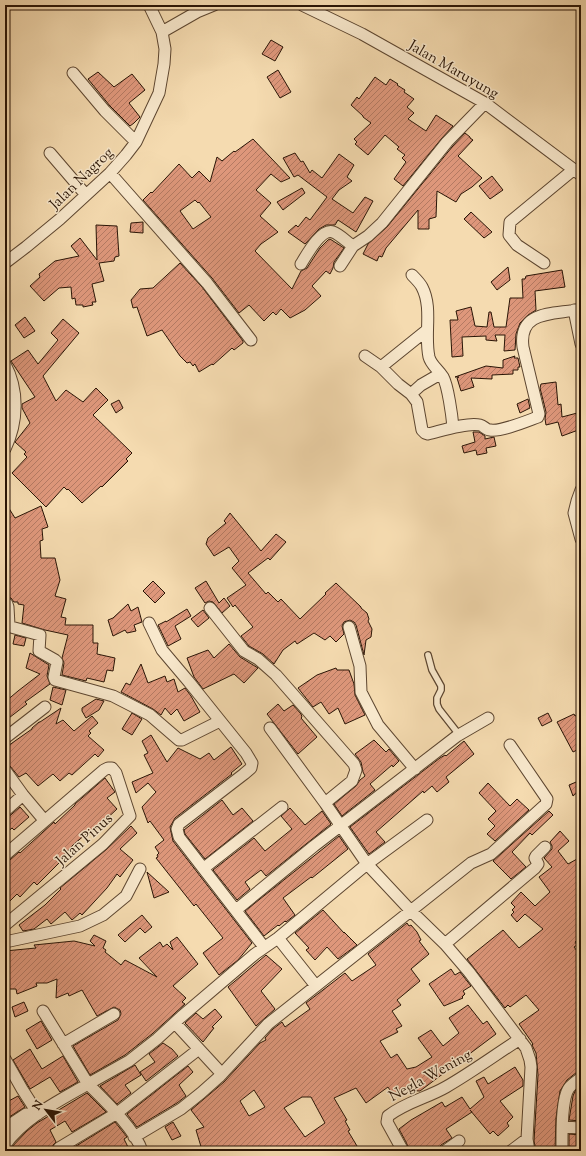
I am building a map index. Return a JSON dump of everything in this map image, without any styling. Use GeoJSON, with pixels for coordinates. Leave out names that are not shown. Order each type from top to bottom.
{"type":"FeatureCollection","features":[{"type":"Feature","properties":{"kind":"street","name":"Jalan Nagrog"},"geometry":{"type":"LineString","coordinates":[[5,263],[60,219],[110,173],[136,142],[159,93],[164,64],[165,49],[162,32],[149,5]]}},
{"type":"Feature","properties":{"kind":"street"},"geometry":{"type":"LineString","coordinates":[[162,32],[197,12],[214,5]]}},
{"type":"Feature","properties":{"kind":"street","name":"Jalan Maruyung"},"geometry":{"type":"LineString","coordinates":[[302,5],[362,34],[485,103],[577,173]]}},
{"type":"Feature","properties":{"kind":"street"},"geometry":{"type":"LineString","coordinates":[[73,73],[105,111],[136,142]]}},
{"type":"Feature","properties":{"kind":"street"},"geometry":{"type":"LineString","coordinates":[[340,266],[353,246],[368,236],[382,223],[447,142],[485,103]]}},
{"type":"Feature","properties":{"kind":"street"},"geometry":{"type":"LineString","coordinates":[[50,153],[86,194]]}},
{"type":"Feature","properties":{"kind":"street"},"geometry":{"type":"LineString","coordinates":[[110,173],[207,283],[252,340]]}},
{"type":"Feature","properties":{"kind":"street"},"geometry":{"type":"LineString","coordinates":[[544,263],[517,245],[509,235],[510,222],[577,173]]}},
{"type":"Feature","properties":{"kind":"street"},"geometry":{"type":"LineString","coordinates":[[300,264],[314,244],[326,233],[334,232],[353,246]]}},
{"type":"Feature","properties":{"kind":"street"},"geometry":{"type":"LineString","coordinates":[[412,275],[422,286],[425,295],[430,359],[434,367],[444,378],[453,428]]}},
{"type":"Feature","properties":{"kind":"street"},"geometry":{"type":"LineString","coordinates":[[365,356],[381,366],[398,384],[411,394],[417,402],[422,430],[424,433],[428,434],[475,425],[481,425],[491,430],[538,417],[539,411],[522,338],[523,332],[530,321],[541,315],[578,309],[581,344]]}},
{"type":"Feature","properties":{"kind":"street"},"geometry":{"type":"LineString","coordinates":[[381,366],[427,330]]}},
{"type":"Feature","properties":{"kind":"street"},"geometry":{"type":"LineString","coordinates":[[5,364],[13,382],[15,409],[12,432],[5,449]]}},
{"type":"Feature","properties":{"kind":"street"},"geometry":{"type":"LineString","coordinates":[[411,394],[421,385],[440,374]]}},
{"type":"Feature","properties":{"kind":"street"},"geometry":{"type":"LineString","coordinates":[[581,490],[574,513],[581,539]]}},
{"type":"Feature","properties":{"kind":"street"},"geometry":{"type":"LineString","coordinates":[[5,604],[7,604],[8,607],[9,625],[11,627],[40,635],[39,651],[57,662],[54,677],[55,680],[106,694],[120,700],[150,715],[179,740],[182,740],[220,721]]}},
{"type":"Feature","properties":{"kind":"street"},"geometry":{"type":"LineString","coordinates":[[210,608],[244,651],[258,659],[276,675],[354,764],[356,770],[352,781],[325,803]]}},
{"type":"Feature","properties":{"kind":"street"},"geometry":{"type":"LineString","coordinates":[[148,623],[162,650],[246,753],[252,764],[244,774],[179,824],[177,829],[179,837],[264,948]]}},
{"type":"Feature","properties":{"kind":"street"},"geometry":{"type":"LineString","coordinates":[[349,628],[360,666],[362,692],[378,725],[414,769]]}},
{"type":"Feature","properties":{"kind":"street"},"geometry":{"type":"LineString","coordinates":[[5,738],[45,707]]}},
{"type":"Feature","properties":{"kind":"street"},"geometry":{"type":"LineString","coordinates":[[236,910],[314,846],[341,827],[414,769],[458,736],[488,718]]}},
{"type":"Feature","properties":{"kind":"street"},"geometry":{"type":"LineString","coordinates":[[270,728],[325,803],[367,864],[411,911],[445,944],[469,972],[526,1048],[530,1060],[527,1139],[529,1151]]}},
{"type":"Feature","properties":{"kind":"street"},"geometry":{"type":"LineString","coordinates":[[134,1137],[181,1109],[222,1074],[268,1024],[471,863],[491,854],[546,804],[547,799],[510,745]]}},
{"type":"Feature","properties":{"kind":"street","name":"Jalan Pinus"},"geometry":{"type":"LineString","coordinates":[[5,925],[103,844],[130,815],[116,773],[112,768],[108,768],[44,820]]}},
{"type":"Feature","properties":{"kind":"street"},"geometry":{"type":"LineString","coordinates":[[5,770],[44,820],[5,855]]}},
{"type":"Feature","properties":{"kind":"street"},"geometry":{"type":"LineString","coordinates":[[5,811],[23,795]]}},
{"type":"Feature","properties":{"kind":"street"},"geometry":{"type":"LineString","coordinates":[[204,868],[282,807]]}},
{"type":"Feature","properties":{"kind":"street"},"geometry":{"type":"LineString","coordinates":[[5,1128],[129,1061],[157,1039],[255,954],[278,938],[367,864],[427,820]]}},
{"type":"Feature","properties":{"kind":"street"},"geometry":{"type":"LineString","coordinates":[[445,944],[535,868],[538,864],[535,858],[545,847]]}},
{"type":"Feature","properties":{"kind":"street"},"geometry":{"type":"LineString","coordinates":[[5,942],[80,926],[103,915],[126,896],[140,869]]}},
{"type":"Feature","properties":{"kind":"street"},"geometry":{"type":"LineString","coordinates":[[278,938],[316,986]]}},
{"type":"Feature","properties":{"kind":"street"},"geometry":{"type":"LineString","coordinates":[[43,1011],[88,1084],[117,1113],[139,1143],[142,1151]]}},
{"type":"Feature","properties":{"kind":"street"},"geometry":{"type":"LineString","coordinates":[[64,1044],[114,1014]]}},
{"type":"Feature","properties":{"kind":"street"},"geometry":{"type":"LineString","coordinates":[[175,1023],[222,1074]]}},
{"type":"Feature","properties":{"kind":"street","name":"Negla Wening"},"geometry":{"type":"LineString","coordinates":[[403,1151],[387,1122],[388,1116],[407,1104],[425,1098],[447,1086],[520,1039]]}},
{"type":"Feature","properties":{"kind":"street"},"geometry":{"type":"LineString","coordinates":[[59,1148],[117,1113],[198,1049]]}},
{"type":"Feature","properties":{"kind":"street"},"geometry":{"type":"LineString","coordinates":[[5,1059],[36,1111]]}},
{"type":"Feature","properties":{"kind":"street"},"geometry":{"type":"LineString","coordinates":[[562,1151],[564,1104],[566,1095],[569,1088],[581,1078]]}},
{"type":"Feature","properties":{"kind":"street"},"geometry":{"type":"LineString","coordinates":[[5,1145],[13,1133],[36,1111]]}},
{"type":"Feature","properties":{"kind":"street"},"geometry":{"type":"LineString","coordinates":[[563,1127],[581,1128]]}},
{"type":"Feature","properties":{"kind":"street"},"geometry":{"type":"LineString","coordinates":[[511,1151],[527,1139]]}},
{"type":"Feature","properties":{"kind":"street"},"geometry":{"type":"LineString","coordinates":[[445,1151],[459,1141]]}},
{"type":"Feature","properties":{"kind":"lane"},"geometry":{"type":"LineString","coordinates":[[428,656],[432,670],[441,686],[441,690],[436,698],[437,704],[439,709],[457,732],[458,736]]}},
{"type":"Feature","properties":{"kind":"building"},"geometry":{"type":"Polygon","coordinates":[[[271,40],[283,47],[275,61],[262,54],[271,40]]]}},
{"type":"Feature","properties":{"kind":"building"},"geometry":{"type":"Polygon","coordinates":[[[278,70],[291,92],[280,98],[267,77],[278,70]]]}},
{"type":"Feature","properties":{"kind":"building"},"geometry":{"type":"Polygon","coordinates":[[[98,72],[114,87],[132,74],[145,90],[129,103],[140,117],[130,126],[110,106],[88,79],[98,72]]]}},
{"type":"Feature","properties":{"kind":"building"},"geometry":{"type":"Polygon","coordinates":[[[375,77],[386,85],[390,79],[398,84],[397,85],[405,90],[404,92],[414,99],[407,107],[414,113],[408,119],[426,131],[436,115],[453,126],[403,186],[394,179],[406,162],[402,158],[405,155],[397,149],[399,147],[385,135],[368,155],[355,144],[357,142],[354,139],[371,123],[351,105],[357,97],[359,99],[375,77]]]}},
{"type":"Feature","properties":{"kind":"building"},"geometry":{"type":"Polygon","coordinates":[[[465,133],[473,140],[458,156],[482,178],[461,194],[456,202],[437,191],[436,217],[429,219],[429,229],[418,229],[418,210],[386,248],[382,257],[379,256],[377,261],[363,254],[368,244],[387,227],[465,133]]]}},
{"type":"Feature","properties":{"kind":"building"},"geometry":{"type":"Polygon","coordinates":[[[253,139],[290,178],[281,182],[271,174],[256,190],[271,203],[260,216],[278,232],[261,244],[255,251],[292,289],[301,271],[307,268],[320,248],[328,240],[330,239],[344,248],[334,262],[330,274],[326,271],[312,286],[321,296],[305,310],[290,318],[281,309],[276,315],[273,312],[264,321],[249,305],[239,313],[212,278],[143,200],[151,192],[152,193],[179,164],[192,178],[199,171],[210,182],[217,157],[222,161],[234,151],[235,152],[253,139]],[[195,200],[180,211],[193,229],[211,217],[199,202],[198,203],[195,200]]]}},
{"type":"Feature","properties":{"kind":"building"},"geometry":{"type":"Polygon","coordinates":[[[295,153],[301,162],[303,161],[310,173],[312,170],[322,178],[339,154],[354,165],[347,177],[352,181],[339,190],[332,199],[353,213],[365,197],[373,201],[356,232],[338,220],[335,225],[326,225],[319,229],[305,244],[288,232],[296,225],[298,227],[306,217],[310,220],[327,197],[298,175],[294,177],[283,158],[295,153]]]}},
{"type":"Feature","properties":{"kind":"building"},"geometry":{"type":"Polygon","coordinates":[[[492,176],[503,190],[490,199],[479,186],[492,176]]]}},
{"type":"Feature","properties":{"kind":"building"},"geometry":{"type":"Polygon","coordinates":[[[302,188],[305,193],[283,210],[277,202],[302,188]]]}},
{"type":"Feature","properties":{"kind":"building"},"geometry":{"type":"Polygon","coordinates":[[[471,212],[492,232],[484,238],[464,219],[471,212]]]}},
{"type":"Feature","properties":{"kind":"building"},"geometry":{"type":"Polygon","coordinates":[[[143,222],[143,233],[130,232],[131,223],[143,222]]]}},
{"type":"Feature","properties":{"kind":"building"},"geometry":{"type":"Polygon","coordinates":[[[96,225],[117,226],[119,256],[115,257],[114,261],[99,263],[104,281],[92,284],[96,302],[92,302],[93,305],[83,307],[83,305],[76,305],[75,298],[72,299],[71,287],[59,288],[44,301],[30,286],[40,277],[39,274],[55,261],[79,256],[71,246],[80,238],[97,260],[96,225]]]}},
{"type":"Feature","properties":{"kind":"building"},"geometry":{"type":"Polygon","coordinates":[[[180,263],[202,287],[243,341],[243,343],[234,350],[232,348],[213,365],[212,364],[199,372],[195,364],[193,366],[190,362],[187,363],[180,356],[162,330],[147,336],[137,307],[133,308],[131,300],[140,289],[153,288],[180,263]]]}},
{"type":"Feature","properties":{"kind":"building"},"geometry":{"type":"Polygon","coordinates":[[[508,267],[510,280],[497,290],[491,282],[508,267]]]}},
{"type":"Feature","properties":{"kind":"building"},"geometry":{"type":"Polygon","coordinates":[[[562,270],[565,287],[535,291],[536,310],[520,323],[516,334],[515,350],[504,351],[505,335],[495,335],[497,341],[486,340],[486,336],[462,337],[463,356],[452,357],[450,320],[458,320],[456,311],[471,307],[475,326],[487,327],[489,312],[491,312],[494,327],[506,327],[510,298],[523,298],[522,279],[525,279],[526,276],[562,270]]]}},
{"type":"Feature","properties":{"kind":"building"},"geometry":{"type":"Polygon","coordinates":[[[25,317],[35,331],[24,338],[15,325],[25,317]]]}},
{"type":"Feature","properties":{"kind":"building"},"geometry":{"type":"Polygon","coordinates":[[[63,319],[79,333],[43,376],[56,401],[66,390],[83,402],[96,388],[108,400],[93,415],[132,453],[126,459],[128,461],[102,487],[101,486],[82,503],[64,487],[46,507],[12,473],[27,457],[24,454],[26,452],[15,442],[30,423],[22,408],[22,404],[35,397],[11,361],[28,350],[38,364],[58,340],[51,333],[63,319]]]}},
{"type":"Feature","properties":{"kind":"building"},"geometry":{"type":"Polygon","coordinates":[[[515,356],[514,358],[518,358],[520,367],[518,367],[518,370],[513,370],[513,374],[492,375],[492,379],[471,378],[474,387],[461,391],[457,378],[459,377],[455,377],[486,366],[503,368],[503,360],[515,356]]]}},
{"type":"Feature","properties":{"kind":"building"},"geometry":{"type":"Polygon","coordinates":[[[556,382],[558,405],[561,404],[562,417],[581,412],[581,429],[562,436],[558,422],[546,425],[546,412],[540,388],[541,384],[556,382]]]}},
{"type":"Feature","properties":{"kind":"building"},"geometry":{"type":"Polygon","coordinates":[[[528,399],[530,408],[520,413],[517,404],[528,399]]]}},
{"type":"Feature","properties":{"kind":"building"},"geometry":{"type":"Polygon","coordinates":[[[119,400],[123,408],[116,413],[111,404],[119,400]]]}},
{"type":"Feature","properties":{"kind":"building"},"geometry":{"type":"Polygon","coordinates":[[[473,432],[479,432],[485,436],[485,439],[494,437],[496,446],[486,448],[487,453],[477,455],[476,450],[464,453],[462,446],[475,442],[473,432]]]}},
{"type":"Feature","properties":{"kind":"building"},"geometry":{"type":"Polygon","coordinates":[[[5,502],[15,518],[41,506],[48,527],[42,529],[43,540],[40,541],[41,558],[55,558],[60,580],[55,596],[66,599],[61,617],[66,618],[65,625],[93,625],[93,643],[98,643],[97,654],[115,658],[113,671],[107,670],[104,682],[87,678],[86,681],[62,675],[64,663],[62,658],[68,635],[22,623],[24,605],[14,602],[11,598],[5,597],[5,502]]]}},
{"type":"Feature","properties":{"kind":"building"},"geometry":{"type":"Polygon","coordinates":[[[230,513],[261,551],[276,534],[286,542],[270,560],[268,558],[248,573],[266,594],[268,592],[278,602],[281,599],[300,619],[336,583],[367,613],[369,619],[368,621],[372,629],[371,637],[366,640],[364,655],[356,625],[350,620],[344,622],[342,626],[344,634],[336,642],[330,636],[325,640],[314,633],[297,644],[295,641],[283,650],[274,664],[263,654],[249,646],[241,636],[253,627],[235,605],[233,607],[227,598],[246,585],[232,568],[239,561],[229,547],[214,556],[206,544],[208,538],[226,523],[224,521],[230,513]]]}},
{"type":"Feature","properties":{"kind":"building"},"geometry":{"type":"Polygon","coordinates":[[[153,581],[165,593],[155,603],[143,591],[153,581]]]}},
{"type":"Feature","properties":{"kind":"building"},"geometry":{"type":"Polygon","coordinates":[[[206,581],[219,603],[224,598],[230,606],[222,613],[213,602],[209,601],[205,603],[195,588],[206,581]]]}},
{"type":"Feature","properties":{"kind":"building"},"geometry":{"type":"Polygon","coordinates":[[[128,604],[131,611],[138,607],[142,622],[134,625],[136,631],[127,633],[125,630],[113,636],[108,620],[113,618],[128,604]]]}},
{"type":"Feature","properties":{"kind":"building"},"geometry":{"type":"Polygon","coordinates":[[[187,609],[191,616],[175,626],[181,639],[168,646],[158,625],[166,622],[187,609]]]}},
{"type":"Feature","properties":{"kind":"building"},"geometry":{"type":"Polygon","coordinates":[[[203,610],[209,618],[198,627],[191,619],[203,610]]]}},
{"type":"Feature","properties":{"kind":"building"},"geometry":{"type":"Polygon","coordinates":[[[15,635],[26,638],[24,646],[13,644],[15,635]]]}},
{"type":"Feature","properties":{"kind":"building"},"geometry":{"type":"Polygon","coordinates":[[[229,644],[240,657],[258,668],[244,683],[234,674],[203,689],[194,677],[187,658],[208,650],[214,658],[229,644]]]}},
{"type":"Feature","properties":{"kind":"building"},"geometry":{"type":"Polygon","coordinates":[[[30,653],[49,665],[47,676],[50,684],[25,702],[27,704],[5,721],[5,702],[40,674],[26,668],[30,653]]]}},
{"type":"Feature","properties":{"kind":"building"},"geometry":{"type":"Polygon","coordinates":[[[141,664],[148,683],[165,676],[167,682],[174,679],[178,692],[185,688],[200,712],[184,721],[177,709],[171,715],[165,708],[161,715],[153,709],[121,692],[126,683],[130,685],[141,664]]]}},
{"type":"Feature","properties":{"kind":"building"},"geometry":{"type":"Polygon","coordinates":[[[336,668],[337,670],[349,670],[354,684],[355,695],[365,715],[345,724],[338,708],[329,714],[321,702],[313,707],[298,688],[317,675],[336,668]]]}},
{"type":"Feature","properties":{"kind":"building"},"geometry":{"type":"Polygon","coordinates":[[[53,687],[66,690],[62,705],[50,700],[53,687]]]}},
{"type":"Feature","properties":{"kind":"building"},"geometry":{"type":"Polygon","coordinates":[[[96,699],[104,701],[99,710],[86,718],[82,708],[96,699]]]}},
{"type":"Feature","properties":{"kind":"building"},"geometry":{"type":"Polygon","coordinates":[[[278,704],[284,711],[293,705],[301,714],[301,718],[317,737],[298,754],[267,714],[278,704]]]}},
{"type":"Feature","properties":{"kind":"building"},"geometry":{"type":"Polygon","coordinates":[[[61,708],[56,724],[63,720],[74,731],[92,716],[98,723],[89,731],[91,733],[88,736],[104,750],[98,757],[95,754],[72,775],[69,773],[60,781],[53,774],[38,786],[26,773],[19,777],[10,766],[5,763],[5,748],[32,729],[39,722],[61,708]]]}},
{"type":"Feature","properties":{"kind":"building"},"geometry":{"type":"Polygon","coordinates":[[[132,713],[142,719],[132,735],[122,729],[132,713]]]}},
{"type":"Feature","properties":{"kind":"building"},"geometry":{"type":"Polygon","coordinates":[[[548,713],[552,721],[542,726],[538,718],[548,713]]]}},
{"type":"Feature","properties":{"kind":"building"},"geometry":{"type":"Polygon","coordinates":[[[581,713],[581,748],[573,752],[557,722],[574,714],[575,716],[581,713]]]}},
{"type":"Feature","properties":{"kind":"building"},"geometry":{"type":"Polygon","coordinates":[[[151,735],[167,762],[178,748],[200,759],[209,753],[214,760],[231,747],[242,764],[231,773],[232,774],[175,818],[170,827],[173,841],[252,943],[238,960],[219,975],[203,953],[223,938],[196,904],[194,906],[156,858],[158,857],[157,855],[159,853],[155,847],[164,840],[150,821],[148,823],[142,807],[156,792],[148,783],[136,793],[132,782],[153,773],[144,755],[148,753],[142,741],[151,735]]]}},
{"type":"Feature","properties":{"kind":"building"},"geometry":{"type":"Polygon","coordinates":[[[374,740],[386,752],[389,749],[399,761],[393,767],[392,765],[370,784],[375,790],[342,816],[334,804],[356,786],[365,776],[361,762],[355,754],[374,740]]]}},
{"type":"Feature","properties":{"kind":"building"},"geometry":{"type":"Polygon","coordinates":[[[464,741],[474,754],[446,777],[449,782],[437,792],[432,786],[424,793],[423,791],[376,832],[385,842],[369,854],[350,827],[464,741]]]}},
{"type":"Feature","properties":{"kind":"building"},"geometry":{"type":"Polygon","coordinates":[[[105,778],[115,792],[107,798],[117,809],[88,836],[86,834],[73,845],[60,860],[61,861],[37,885],[34,882],[20,897],[17,894],[5,906],[5,862],[10,860],[19,852],[20,853],[54,822],[55,824],[105,778]]]}},
{"type":"Feature","properties":{"kind":"building"},"geometry":{"type":"Polygon","coordinates":[[[581,780],[581,789],[573,796],[569,785],[581,780]]]}},
{"type":"Feature","properties":{"kind":"building"},"geometry":{"type":"Polygon","coordinates":[[[488,783],[510,806],[517,799],[529,810],[495,841],[487,834],[495,826],[488,819],[496,811],[479,793],[488,783]]]}},
{"type":"Feature","properties":{"kind":"building"},"geometry":{"type":"Polygon","coordinates":[[[222,800],[233,815],[242,808],[253,821],[205,859],[185,834],[184,830],[222,800]]]}},
{"type":"Feature","properties":{"kind":"building"},"geometry":{"type":"Polygon","coordinates":[[[20,807],[29,817],[14,830],[12,828],[5,834],[5,820],[20,807]]]}},
{"type":"Feature","properties":{"kind":"building"},"geometry":{"type":"Polygon","coordinates":[[[290,808],[305,825],[322,811],[331,824],[266,876],[261,870],[245,882],[250,889],[237,900],[213,870],[254,838],[265,851],[292,829],[281,816],[290,808]]]}},
{"type":"Feature","properties":{"kind":"building"},"geometry":{"type":"Polygon","coordinates":[[[549,811],[553,815],[532,835],[530,833],[512,852],[526,867],[511,879],[493,861],[549,811]]]}},
{"type":"Feature","properties":{"kind":"building"},"geometry":{"type":"Polygon","coordinates":[[[131,826],[137,833],[120,849],[133,860],[120,877],[117,874],[107,888],[82,915],[80,913],[72,920],[65,912],[51,924],[47,919],[34,929],[23,931],[19,925],[45,905],[61,889],[60,888],[107,849],[131,826]]]}},
{"type":"Feature","properties":{"kind":"building"},"geometry":{"type":"Polygon","coordinates":[[[560,831],[569,841],[558,851],[568,864],[577,859],[581,865],[581,937],[575,942],[577,945],[574,947],[581,956],[581,1071],[577,1072],[567,1080],[560,1091],[556,1118],[555,1151],[536,1151],[534,1141],[538,1075],[536,1053],[532,1045],[533,1044],[519,1024],[539,1010],[526,995],[510,1007],[508,1005],[505,1008],[467,959],[503,930],[519,948],[543,929],[525,914],[517,922],[511,915],[514,912],[512,910],[515,907],[511,903],[521,892],[535,906],[550,892],[539,877],[552,867],[544,858],[552,849],[550,842],[560,831]]]}},
{"type":"Feature","properties":{"kind":"building"},"geometry":{"type":"Polygon","coordinates":[[[339,836],[348,849],[312,878],[311,877],[283,898],[295,915],[286,922],[285,921],[279,926],[278,925],[264,936],[245,911],[339,836]]]}},
{"type":"Feature","properties":{"kind":"building"},"geometry":{"type":"Polygon","coordinates":[[[147,872],[169,892],[154,898],[147,872]]]}},
{"type":"Feature","properties":{"kind":"building"},"geometry":{"type":"Polygon","coordinates":[[[323,910],[357,945],[338,959],[327,947],[315,960],[306,950],[309,948],[295,933],[323,910]]]}},
{"type":"Feature","properties":{"kind":"building"},"geometry":{"type":"Polygon","coordinates":[[[142,915],[152,927],[145,933],[140,928],[125,942],[118,935],[142,915]]]}},
{"type":"Feature","properties":{"kind":"building"},"geometry":{"type":"Polygon","coordinates":[[[407,923],[417,932],[421,940],[419,941],[429,954],[411,969],[420,981],[397,1000],[401,1005],[392,1011],[402,1026],[396,1029],[398,1032],[380,1041],[391,1058],[397,1054],[407,1069],[416,1067],[432,1057],[418,1038],[431,1030],[443,1046],[459,1033],[449,1018],[468,1005],[483,1024],[487,1021],[496,1034],[420,1091],[400,1090],[393,1095],[388,1087],[366,1103],[356,1088],[334,1098],[347,1120],[345,1121],[350,1130],[348,1131],[360,1151],[202,1150],[196,1130],[204,1127],[191,1110],[224,1082],[260,1043],[266,1040],[265,1038],[273,1029],[282,1022],[285,1027],[310,1009],[306,1003],[345,973],[352,981],[376,965],[368,954],[407,923]],[[254,1090],[240,1101],[249,1116],[265,1107],[254,1090]],[[302,1097],[284,1108],[305,1137],[325,1123],[311,1097],[302,1097]]]}},
{"type":"Feature","properties":{"kind":"building"},"geometry":{"type":"Polygon","coordinates":[[[94,935],[106,941],[103,948],[106,950],[105,952],[121,965],[125,960],[157,977],[139,958],[160,942],[163,947],[167,944],[173,950],[170,942],[177,937],[198,964],[173,986],[186,998],[182,1002],[185,1004],[152,1034],[125,1055],[90,1075],[73,1046],[118,1020],[121,1014],[120,1010],[114,1007],[97,1016],[82,990],[69,996],[68,993],[56,998],[57,979],[47,983],[36,983],[37,986],[17,994],[16,989],[5,989],[5,951],[36,948],[34,945],[74,941],[95,946],[90,941],[94,935]]]}},
{"type":"Feature","properties":{"kind":"building"},"geometry":{"type":"Polygon","coordinates":[[[266,955],[282,969],[261,991],[275,1009],[256,1026],[228,987],[266,955]]]}},
{"type":"Feature","properties":{"kind":"building"},"geometry":{"type":"Polygon","coordinates":[[[451,969],[455,975],[460,972],[471,986],[463,991],[465,994],[462,997],[463,998],[444,1006],[429,984],[451,969]]]}},
{"type":"Feature","properties":{"kind":"building"},"geometry":{"type":"Polygon","coordinates":[[[24,1002],[28,1011],[15,1017],[12,1007],[24,1002]]]}},
{"type":"Feature","properties":{"kind":"building"},"geometry":{"type":"Polygon","coordinates":[[[215,1009],[222,1017],[212,1027],[214,1028],[203,1042],[185,1023],[196,1013],[203,1019],[215,1009]]]}},
{"type":"Feature","properties":{"kind":"building"},"geometry":{"type":"Polygon","coordinates":[[[41,1021],[52,1040],[37,1049],[26,1030],[41,1021]]]}},
{"type":"Feature","properties":{"kind":"building"},"geometry":{"type":"Polygon","coordinates":[[[163,1043],[172,1049],[178,1056],[146,1081],[140,1072],[155,1062],[149,1054],[163,1043]]]}},
{"type":"Feature","properties":{"kind":"building"},"geometry":{"type":"Polygon","coordinates":[[[30,1049],[42,1069],[63,1056],[78,1082],[60,1092],[50,1077],[30,1089],[13,1060],[30,1049]]]}},
{"type":"Feature","properties":{"kind":"building"},"geometry":{"type":"Polygon","coordinates":[[[135,1065],[141,1075],[125,1085],[131,1093],[117,1104],[100,1086],[135,1065]]]}},
{"type":"Feature","properties":{"kind":"building"},"geometry":{"type":"Polygon","coordinates":[[[188,1066],[193,1072],[179,1085],[186,1096],[137,1127],[127,1114],[188,1066]]]}},
{"type":"Feature","properties":{"kind":"building"},"geometry":{"type":"Polygon","coordinates":[[[515,1067],[523,1080],[523,1086],[500,1101],[513,1117],[507,1123],[509,1126],[498,1136],[493,1131],[490,1134],[472,1112],[446,1129],[452,1138],[435,1151],[410,1151],[399,1129],[411,1120],[442,1102],[445,1107],[462,1097],[470,1109],[484,1097],[476,1081],[484,1077],[488,1084],[515,1067]]]}},
{"type":"Feature","properties":{"kind":"building"},"geometry":{"type":"Polygon","coordinates":[[[581,1087],[581,1121],[569,1120],[573,1096],[575,1091],[581,1087]]]}},
{"type":"Feature","properties":{"kind":"building"},"geometry":{"type":"Polygon","coordinates":[[[87,1093],[106,1112],[72,1132],[65,1121],[50,1130],[56,1142],[53,1145],[53,1151],[8,1151],[37,1123],[87,1093]]]}},
{"type":"Feature","properties":{"kind":"building"},"geometry":{"type":"Polygon","coordinates":[[[18,1096],[25,1107],[6,1119],[5,1103],[18,1096]]]}},
{"type":"Feature","properties":{"kind":"building"},"geometry":{"type":"Polygon","coordinates":[[[115,1122],[127,1137],[124,1139],[130,1151],[68,1151],[115,1122]]]}},
{"type":"Feature","properties":{"kind":"building"},"geometry":{"type":"Polygon","coordinates":[[[173,1122],[181,1136],[172,1140],[165,1127],[173,1122]]]}},
{"type":"Feature","properties":{"kind":"building"},"geometry":{"type":"Polygon","coordinates":[[[569,1134],[581,1135],[581,1151],[569,1151],[569,1134]]]}}]}
